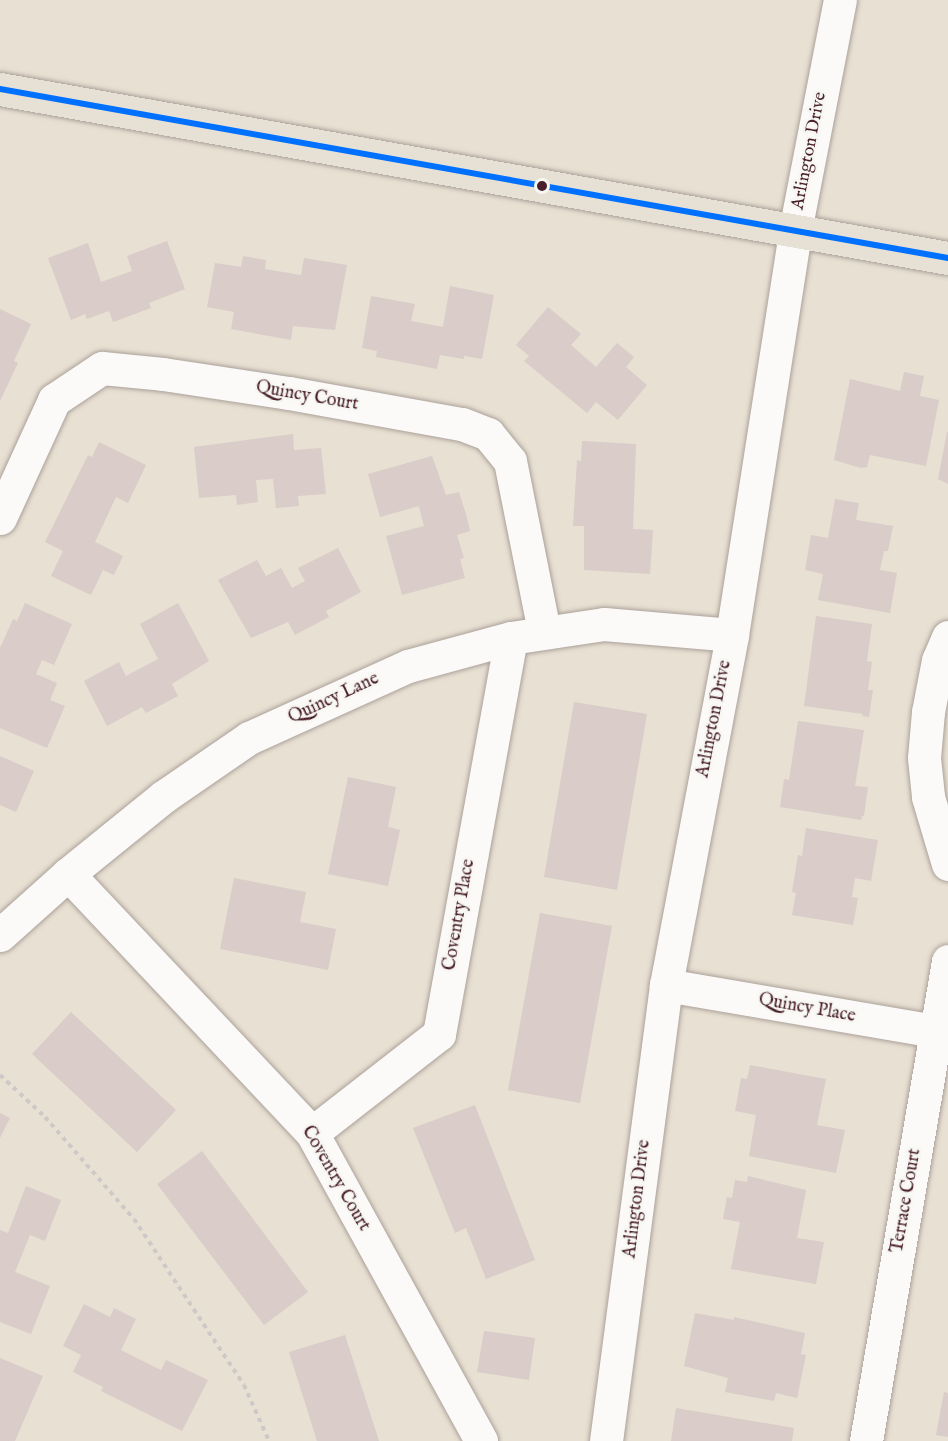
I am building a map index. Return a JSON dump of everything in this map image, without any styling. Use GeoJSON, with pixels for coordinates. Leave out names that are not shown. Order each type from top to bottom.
{"type":"FeatureCollection","features":[{"type":"Feature","properties":{"kind":"main road"},"geometry":{"type":"LineString","coordinates":[[0,89],[948,258]]}},
{"type":"Feature","properties":{"kind":"street","name":"Arlington Drive"},"geometry":{"type":"LineString","coordinates":[[606,1441],[666,985],[732,635],[795,231],[840,0]]}},
{"type":"Feature","properties":{"kind":"street","name":"Quincy Court"},"geometry":{"type":"LineString","coordinates":[[0,518],[54,400],[102,368],[197,379],[462,424],[488,434],[510,461],[544,631]]}},
{"type":"Feature","properties":{"kind":"street","name":"Quincy Lane"},"geometry":{"type":"LineString","coordinates":[[0,935],[68,874],[163,796],[249,738],[408,666],[511,638],[544,631],[604,624],[732,635]]}},
{"type":"Feature","properties":{"kind":"street"},"geometry":{"type":"LineString","coordinates":[[948,637],[938,660],[928,712],[924,758],[928,797],[948,864]]}},
{"type":"Feature","properties":{"kind":"street","name":"Coventry Place"},"geometry":{"type":"LineString","coordinates":[[312,1133],[439,1034],[511,638]]}},
{"type":"Feature","properties":{"kind":"street","name":"Coventry Court"},"geometry":{"type":"LineString","coordinates":[[68,874],[312,1133],[481,1441]]}},
{"type":"Feature","properties":{"kind":"street","name":"Terrace Court"},"geometry":{"type":"LineString","coordinates":[[866,1441],[942,1032],[948,961]]}},
{"type":"Feature","properties":{"kind":"street","name":"Quincy Place"},"geometry":{"type":"LineString","coordinates":[[666,985],[942,1032]]}},
{"type":"Feature","properties":{"kind":"path"},"geometry":{"type":"LineString","coordinates":[[0,1075],[45,1117],[134,1219],[244,1385],[269,1441]]}},
{"type":"Feature","properties":{"kind":"building"},"geometry":{"type":"Polygon","coordinates":[[[167,241],[185,289],[149,303],[151,308],[113,322],[109,311],[87,319],[85,314],[71,320],[48,258],[88,243],[101,282],[132,271],[127,256],[167,241]]]}},
{"type":"Feature","properties":{"kind":"building"},"geometry":{"type":"Polygon","coordinates":[[[243,256],[266,260],[265,269],[301,275],[304,258],[347,265],[335,330],[293,326],[291,340],[231,329],[234,312],[207,307],[215,263],[241,267],[243,256]]]}},
{"type":"Feature","properties":{"kind":"building"},"geometry":{"type":"Polygon","coordinates":[[[450,286],[494,295],[482,359],[440,355],[437,369],[376,357],[377,351],[362,348],[371,296],[415,304],[411,321],[443,327],[450,286]]]}},
{"type":"Feature","properties":{"kind":"building"},"geometry":{"type":"Polygon","coordinates":[[[548,307],[581,334],[571,345],[596,367],[617,343],[634,357],[626,367],[647,385],[618,420],[596,402],[587,413],[524,361],[529,356],[516,345],[548,307]]]}},
{"type":"Feature","properties":{"kind":"building"},"geometry":{"type":"Polygon","coordinates":[[[0,309],[31,324],[14,361],[18,363],[0,401],[0,309]]]}},
{"type":"Feature","properties":{"kind":"building"},"geometry":{"type":"Polygon","coordinates":[[[904,372],[924,376],[920,396],[939,400],[926,466],[870,455],[867,467],[861,468],[834,460],[850,379],[900,391],[904,372]]]}},
{"type":"Feature","properties":{"kind":"building"},"geometry":{"type":"Polygon","coordinates":[[[948,432],[948,484],[938,479],[948,432]]]}},
{"type":"Feature","properties":{"kind":"building"},"geometry":{"type":"Polygon","coordinates":[[[293,434],[294,450],[321,448],[326,494],[298,496],[299,506],[276,508],[273,479],[256,480],[258,502],[237,505],[236,495],[199,498],[194,447],[293,434]]]}},
{"type":"Feature","properties":{"kind":"building"},"geometry":{"type":"Polygon","coordinates":[[[582,441],[636,444],[633,529],[653,530],[650,574],[584,570],[584,526],[573,526],[577,460],[581,461],[582,441]]]}},
{"type":"Feature","properties":{"kind":"building"},"geometry":{"type":"Polygon","coordinates":[[[99,442],[146,465],[128,503],[116,497],[95,542],[123,556],[114,575],[103,570],[91,595],[51,576],[63,551],[45,542],[88,455],[92,457],[99,442]]]}},
{"type":"Feature","properties":{"kind":"building"},"geometry":{"type":"Polygon","coordinates":[[[432,456],[446,495],[459,492],[466,514],[470,531],[457,535],[464,558],[460,559],[465,578],[402,595],[386,536],[424,526],[419,506],[380,517],[368,474],[432,456]]]}},
{"type":"Feature","properties":{"kind":"building"},"geometry":{"type":"Polygon","coordinates":[[[835,499],[859,503],[856,520],[893,526],[888,551],[884,551],[880,570],[897,573],[890,613],[818,600],[823,574],[805,570],[811,535],[828,538],[835,499]]]}},
{"type":"Feature","properties":{"kind":"building"},"geometry":{"type":"Polygon","coordinates":[[[338,548],[361,592],[326,611],[329,617],[295,635],[288,622],[251,638],[218,580],[257,560],[266,576],[281,568],[292,588],[305,581],[298,568],[338,548]]]}},
{"type":"Feature","properties":{"kind":"building"},"geometry":{"type":"Polygon","coordinates":[[[25,603],[72,624],[54,665],[42,660],[36,674],[57,683],[50,700],[65,706],[47,748],[0,728],[0,648],[13,619],[17,621],[25,603]]]}},
{"type":"Feature","properties":{"kind":"building"},"geometry":{"type":"Polygon","coordinates":[[[178,603],[209,661],[172,684],[178,696],[146,713],[142,707],[107,726],[84,681],[119,662],[126,676],[158,659],[140,624],[178,603]]]}},
{"type":"Feature","properties":{"kind":"building"},"geometry":{"type":"Polygon","coordinates":[[[816,616],[872,624],[867,661],[872,662],[868,690],[873,690],[869,717],[862,716],[863,714],[804,706],[816,616]]]}},
{"type":"Feature","properties":{"kind":"building"},"geometry":{"type":"Polygon","coordinates":[[[574,702],[647,714],[617,890],[544,877],[574,702]]]}},
{"type":"Feature","properties":{"kind":"building"},"geometry":{"type":"Polygon","coordinates":[[[798,721],[864,730],[855,786],[868,787],[864,816],[861,820],[780,807],[784,779],[789,780],[798,721]]]}},
{"type":"Feature","properties":{"kind":"building"},"geometry":{"type":"Polygon","coordinates":[[[0,756],[34,771],[16,812],[0,805],[0,756]]]}},
{"type":"Feature","properties":{"kind":"building"},"geometry":{"type":"Polygon","coordinates":[[[348,777],[396,787],[388,827],[400,830],[388,886],[328,874],[348,777]]]}},
{"type":"Feature","properties":{"kind":"building"},"geometry":{"type":"Polygon","coordinates":[[[806,828],[878,840],[871,881],[855,878],[852,897],[858,898],[853,925],[792,915],[796,893],[792,892],[798,855],[802,856],[806,828]]]}},
{"type":"Feature","properties":{"kind":"building"},"geometry":{"type":"Polygon","coordinates":[[[234,878],[306,892],[300,922],[336,929],[328,970],[220,949],[234,878]]]}},
{"type":"Feature","properties":{"kind":"building"},"geometry":{"type":"Polygon","coordinates":[[[540,913],[612,926],[580,1103],[508,1090],[540,913]]]}},
{"type":"Feature","properties":{"kind":"building"},"geometry":{"type":"Polygon","coordinates":[[[71,1012],[176,1110],[137,1152],[32,1054],[71,1012]]]}},
{"type":"Feature","properties":{"kind":"building"},"geometry":{"type":"Polygon","coordinates":[[[750,1065],[826,1079],[817,1125],[845,1130],[836,1173],[749,1156],[756,1115],[735,1111],[741,1078],[747,1079],[750,1065]]]}},
{"type":"Feature","properties":{"kind":"building"},"geometry":{"type":"Polygon","coordinates":[[[475,1105],[535,1260],[486,1279],[466,1228],[455,1233],[413,1128],[475,1105]]]}},
{"type":"Feature","properties":{"kind":"building"},"geometry":{"type":"Polygon","coordinates":[[[0,1113],[10,1118],[0,1138],[0,1113]]]}},
{"type":"Feature","properties":{"kind":"building"},"geometry":{"type":"Polygon","coordinates":[[[202,1151],[308,1292],[264,1325],[157,1184],[202,1151]]]}},
{"type":"Feature","properties":{"kind":"building"},"geometry":{"type":"Polygon","coordinates":[[[748,1176],[806,1190],[797,1238],[824,1242],[816,1284],[731,1269],[740,1222],[723,1219],[727,1197],[732,1198],[735,1180],[747,1182],[748,1176]]]}},
{"type":"Feature","properties":{"kind":"building"},"geometry":{"type":"Polygon","coordinates":[[[26,1186],[61,1200],[45,1241],[30,1235],[15,1272],[50,1286],[31,1334],[0,1322],[0,1230],[8,1233],[26,1186]]]}},
{"type":"Feature","properties":{"kind":"building"},"geometry":{"type":"Polygon","coordinates":[[[84,1304],[110,1317],[114,1308],[136,1319],[121,1350],[161,1370],[166,1360],[208,1380],[182,1431],[101,1391],[103,1387],[73,1372],[81,1355],[63,1346],[84,1304]]]}},
{"type":"Feature","properties":{"kind":"building"},"geometry":{"type":"Polygon","coordinates":[[[695,1313],[734,1320],[734,1317],[805,1333],[801,1354],[806,1355],[797,1398],[776,1393],[774,1401],[725,1392],[728,1378],[684,1366],[695,1313]]]}},
{"type":"Feature","properties":{"kind":"building"},"geometry":{"type":"Polygon","coordinates":[[[484,1331],[535,1338],[529,1380],[477,1372],[484,1331]]]}},
{"type":"Feature","properties":{"kind":"building"},"geometry":{"type":"Polygon","coordinates":[[[345,1335],[379,1441],[317,1441],[289,1352],[345,1335]]]}},
{"type":"Feature","properties":{"kind":"building"},"geometry":{"type":"Polygon","coordinates":[[[0,1358],[43,1376],[15,1441],[0,1441],[0,1358]]]}},
{"type":"Feature","properties":{"kind":"building"},"geometry":{"type":"Polygon","coordinates":[[[944,1392],[948,1393],[948,1437],[936,1435],[944,1392]]]}},
{"type":"Feature","properties":{"kind":"building"},"geometry":{"type":"Polygon","coordinates":[[[676,1408],[794,1428],[792,1441],[671,1441],[676,1408]]]}},
{"type":"Feature","properties":{"kind":"transit line"},"geometry":{"type":"LineString","coordinates":[[0,89],[948,258]]}}]}
